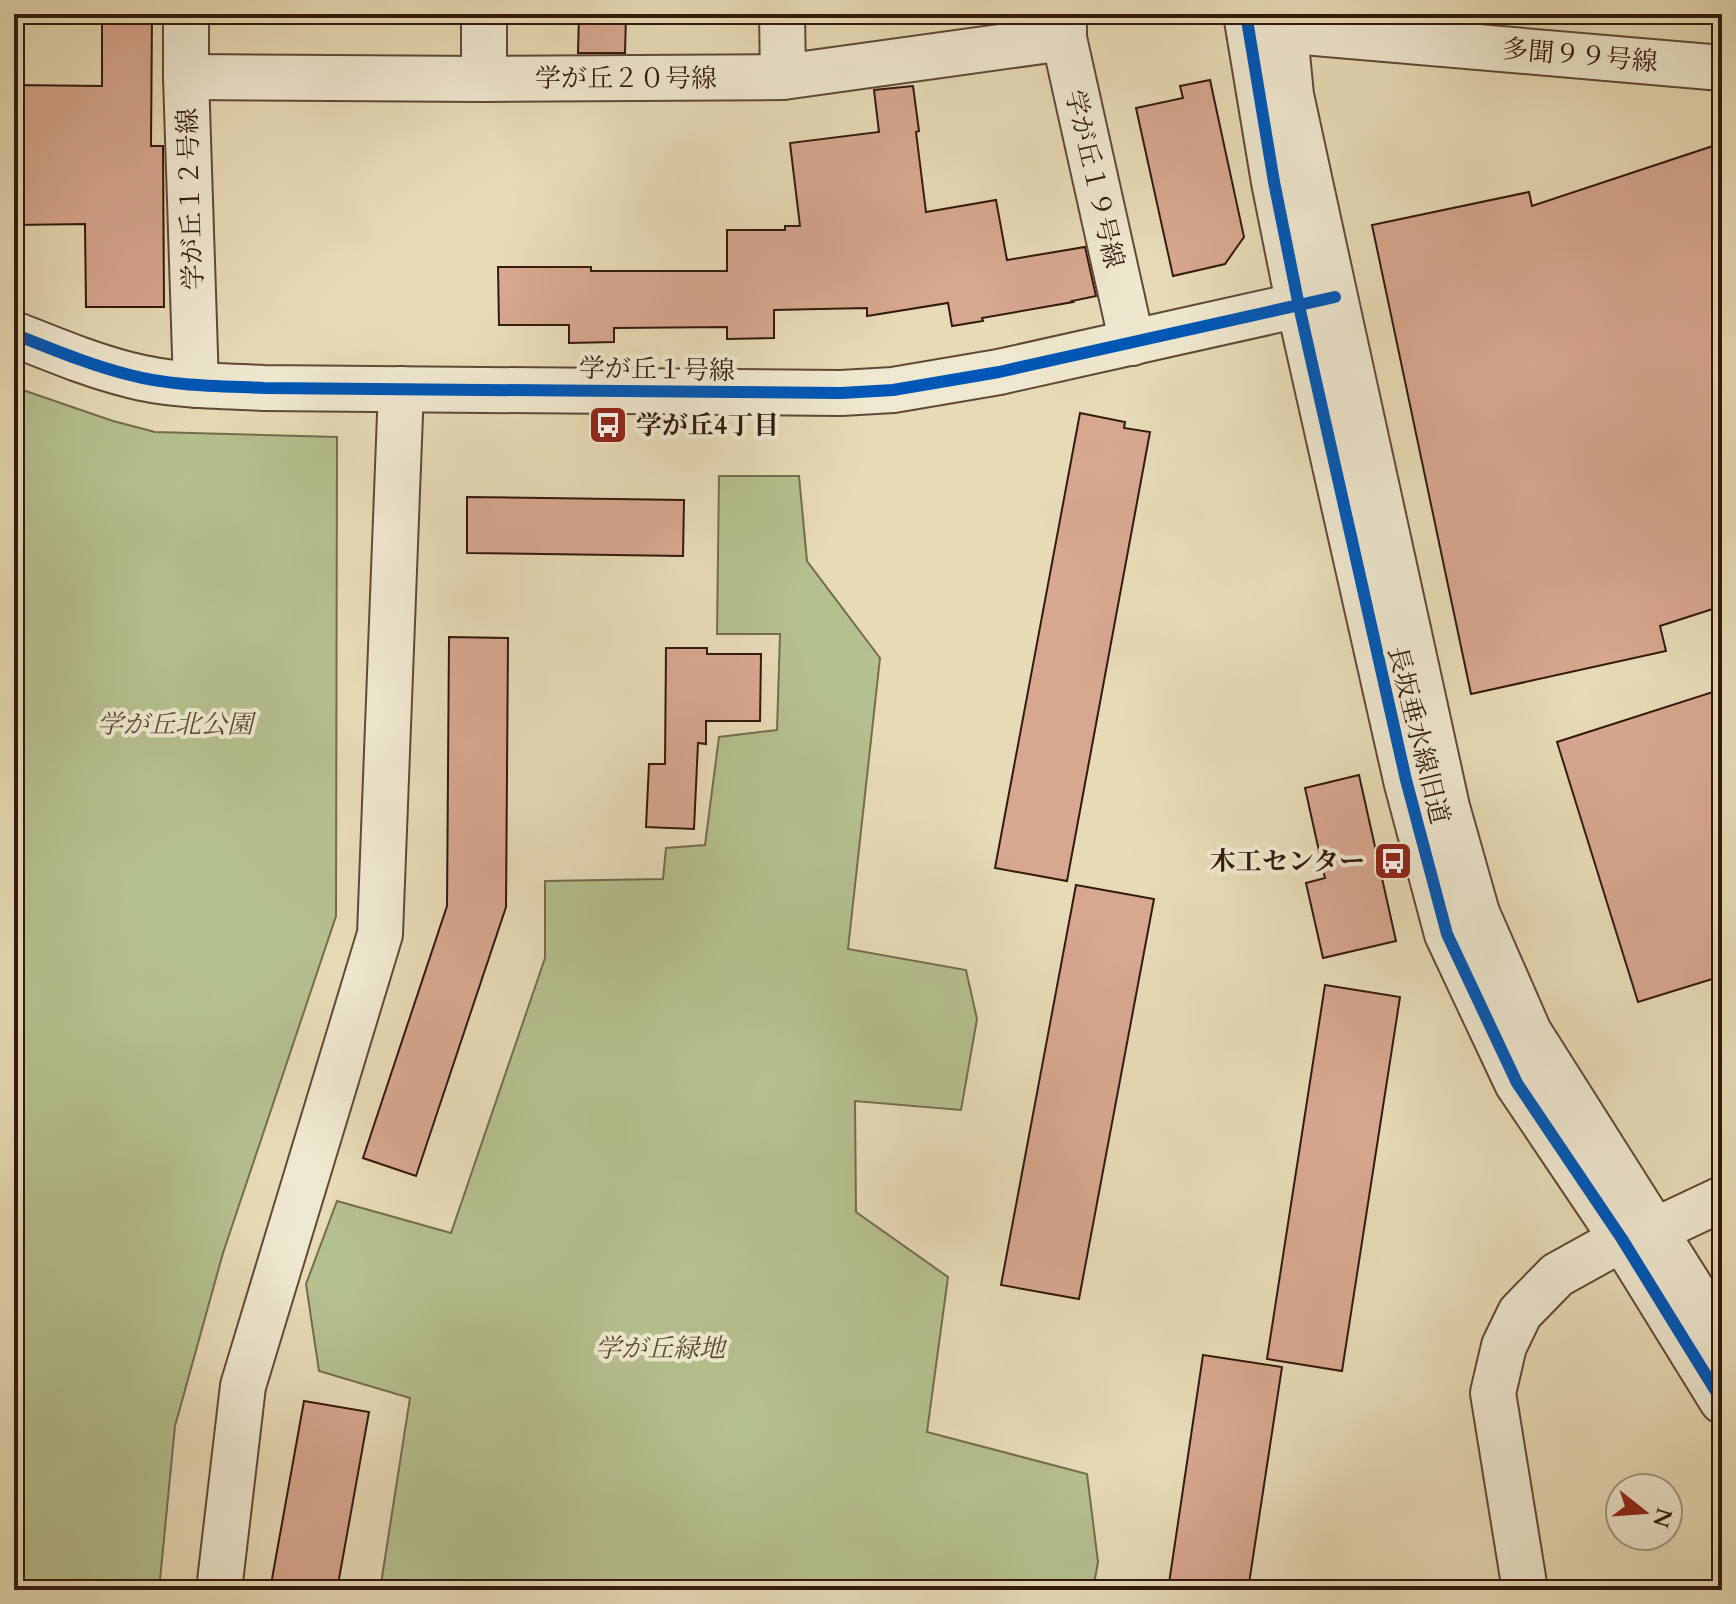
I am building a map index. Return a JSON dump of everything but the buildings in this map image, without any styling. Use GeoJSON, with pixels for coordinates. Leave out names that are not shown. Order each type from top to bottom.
{"type":"FeatureCollection","features":[{"type":"Feature","properties":{"kind":"street","name":"学が丘１２号線"},"geometry":{"type":"LineString","coordinates":[[186,14],[196,385]]}},
{"type":"Feature","properties":{"kind":"street"},"geometry":{"type":"LineString","coordinates":[[484,14],[484,79]]}},
{"type":"Feature","properties":{"kind":"street"},"geometry":{"type":"LineString","coordinates":[[782,14],[783,77]]}},
{"type":"Feature","properties":{"kind":"street","name":"多聞９９号線"},"geometry":{"type":"LineString","coordinates":[[1265,21],[1722,68]]}},
{"type":"Feature","properties":{"kind":"street","name":"長坂垂水線旧道"},"geometry":{"type":"LineString","coordinates":[[1265,21],[1274,182],[1317,302],[1477,913],[1529,1032],[1638,1235],[1722,1401]]}},
{"type":"Feature","properties":{"kind":"street","name":"学が丘２０号線"},"geometry":{"type":"LineString","coordinates":[[186,77],[783,77],[1064,26]]}},
{"type":"Feature","properties":{"kind":"street","name":"学が丘１９号線"},"geometry":{"type":"LineString","coordinates":[[1064,26],[1132,343]]}},
{"type":"Feature","properties":{"kind":"street","name":"学が丘１号線"},"geometry":{"type":"LineString","coordinates":[[14,334],[133,376],[196,385],[841,393],[893,390],[999,372],[1317,302]]}},
{"type":"Feature","properties":{"kind":"street"},"geometry":{"type":"LineString","coordinates":[[219,1590],[243,1386],[380,934],[401,389]]}},
{"type":"Feature","properties":{"kind":"street"},"geometry":{"type":"LineString","coordinates":[[1525,1590],[1493,1393],[1504,1346],[1520,1313],[1557,1275],[1638,1235],[1722,1199]]}},
{"type":"Feature","properties":{"kind":"street","name":"長坂垂水線旧道"},"geometry":{"type":"LineString","coordinates":[[1638,1235],[1722,1337]]}},
{"type":"Feature","properties":{"kind":"green space","name":"学が丘北公園"},"geometry":{"type":"Polygon","coordinates":[[[14,387],[155,432],[337,437],[336,916],[223,1253],[175,1426],[159,1590],[14,1590],[14,387]]]}},
{"type":"Feature","properties":{"kind":"green space","name":"学が丘緑地"},"geometry":{"type":"Polygon","coordinates":[[[719,476],[799,476],[807,561],[880,658],[848,949],[966,970],[977,1019],[961,1110],[855,1101],[856,1212],[948,1277],[927,1432],[1087,1474],[1098,1562],[1093,1590],[380,1590],[410,1398],[319,1371],[306,1284],[337,1201],[451,1233],[545,958],[545,881],[663,879],[666,848],[705,845],[719,737],[777,730],[780,634],[717,634],[719,476]]]}},
{"type":"Feature","properties":{"kind":"cycle path"},"geometry":{"type":"LineString","coordinates":[[1246,14],[1274,182],[1299,306],[1406,780],[1447,934],[1517,1083],[1622,1239],[1722,1401]]}},
{"type":"Feature","properties":{"kind":"cycle path"},"geometry":{"type":"LineString","coordinates":[[14,334],[115,371],[146,379],[196,385],[841,393],[893,390],[999,372],[1335,297]]}},
{"type":"Feature","properties":{"kind":"place","name":"学が丘4丁目"},"geometry":{"type":"Point","coordinates":[608,425]}},
{"type":"Feature","properties":{"kind":"place","name":"木工センター"},"geometry":{"type":"Point","coordinates":[1393,861]}}]}
